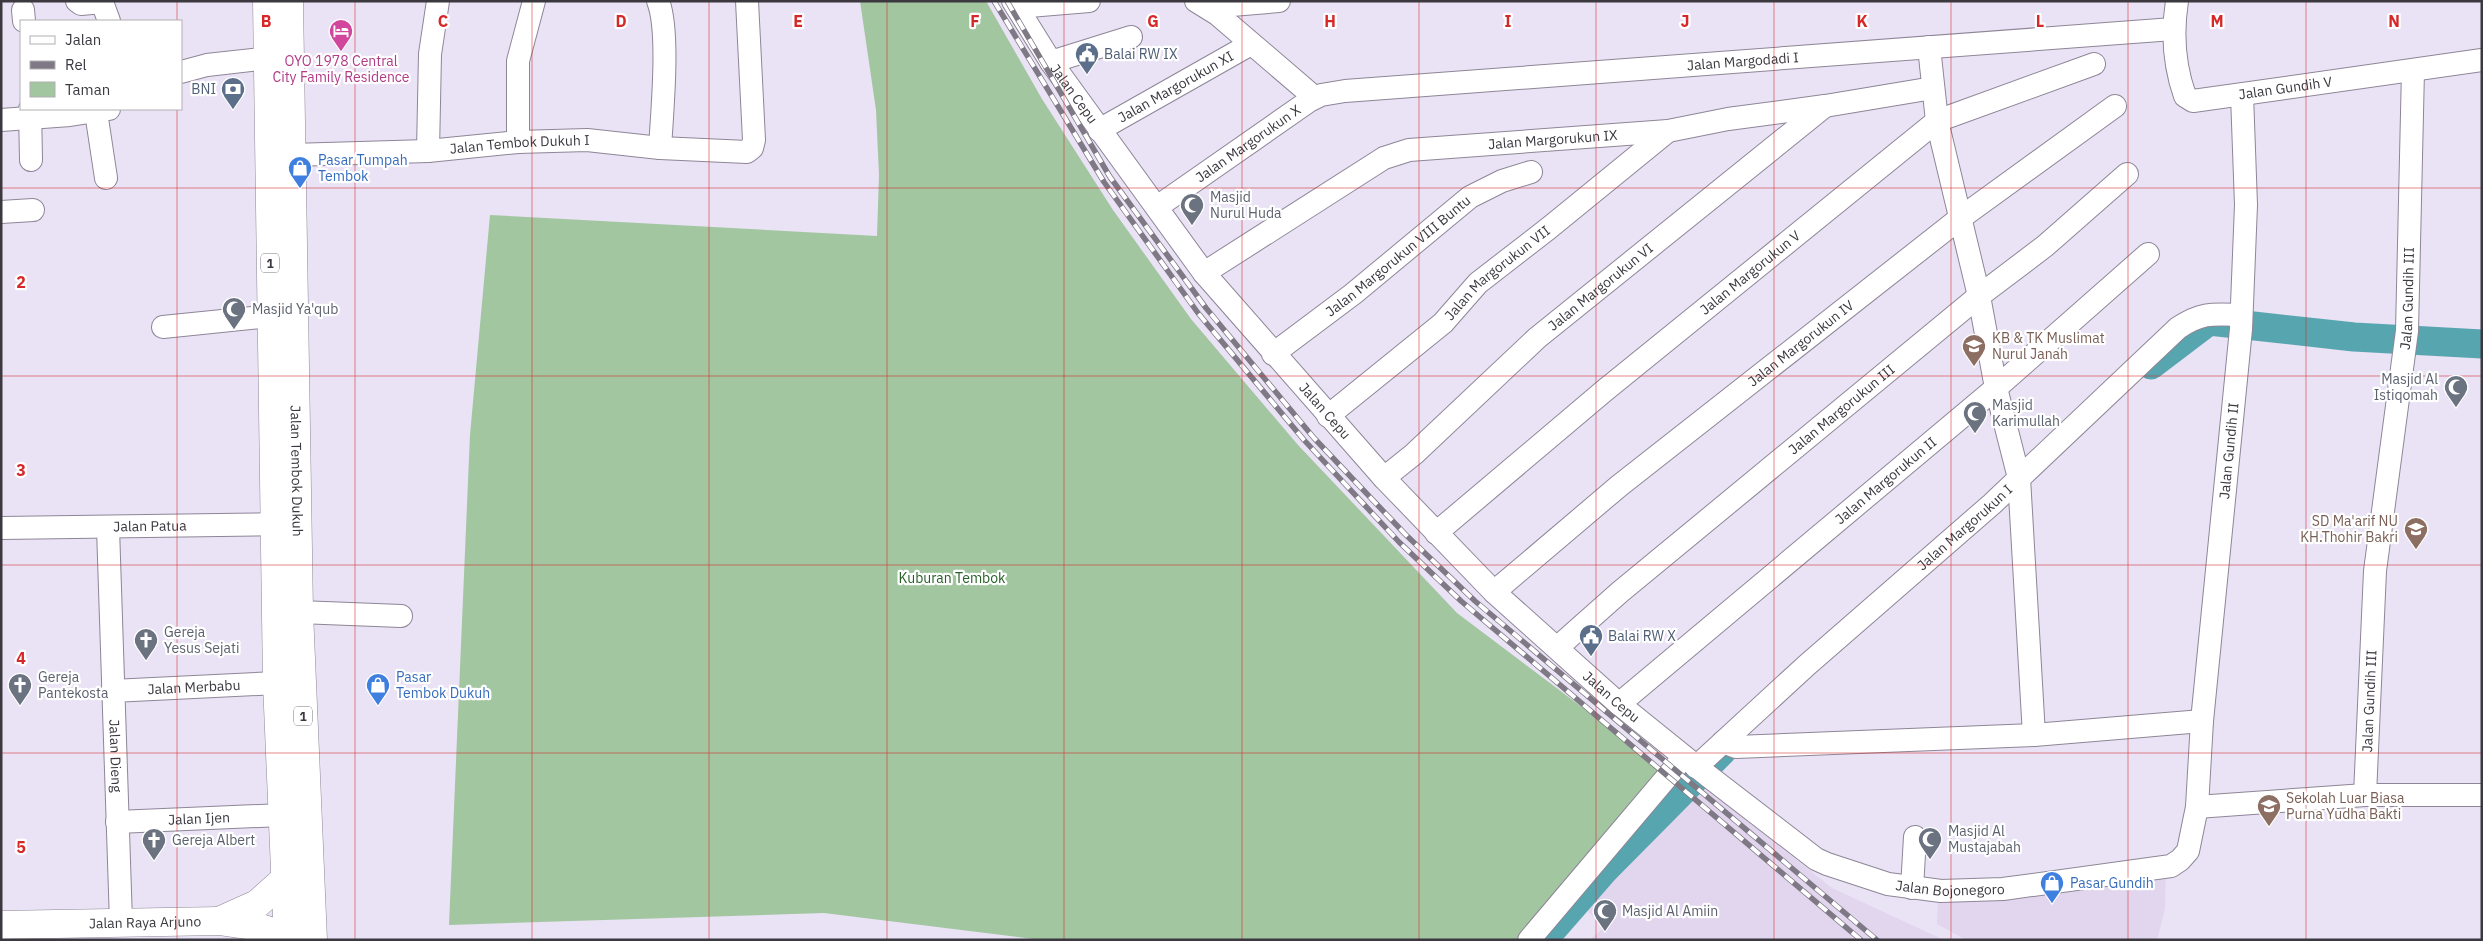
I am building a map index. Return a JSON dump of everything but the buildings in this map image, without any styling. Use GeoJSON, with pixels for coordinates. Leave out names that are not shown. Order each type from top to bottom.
{"type":"FeatureCollection","features":[{"type":"Feature","properties":{"kind":"highway","name":"Jalan Tembok Dukuh"},"geometry":{"type":"LineString","coordinates":[[267,1],[271,316],[286,524],[299,612],[297,939]]}},
{"type":"Feature","properties":{"kind":"highway","name":"Jalan Tembok Dukuh"},"geometry":{"type":"LineString","coordinates":[[288,1],[291,155],[286,524],[277,683],[284,880],[297,939]]}},
{"type":"Feature","properties":{"kind":"highway"},"geometry":{"type":"LineString","coordinates":[[219,921],[257,904],[284,880]]}},
{"type":"Feature","properties":{"kind":"highway","name":"Jalan Raya Arjuno"},"geometry":{"type":"LineString","coordinates":[[1,925],[219,921],[253,926],[297,939]]}},
{"type":"Feature","properties":{"kind":"street"},"geometry":{"type":"LineString","coordinates":[[77,1],[80,4],[102,2],[109,20]]}},
{"type":"Feature","properties":{"kind":"street"},"geometry":{"type":"LineString","coordinates":[[428,151],[430,54],[438,1]]}},
{"type":"Feature","properties":{"kind":"street"},"geometry":{"type":"LineString","coordinates":[[518,142],[518,61],[534,1]]}},
{"type":"Feature","properties":{"kind":"street"},"geometry":{"type":"LineString","coordinates":[[658,1],[662,18],[663,54],[660,148]]}},
{"type":"Feature","properties":{"kind":"street","name":"Jalan Tembok Dukuh I"},"geometry":{"type":"LineString","coordinates":[[291,155],[428,151],[518,142],[587,140],[660,148],[747,152],[752,148],[754,140],[747,1]]}},
{"type":"Feature","properties":{"kind":"street"},"geometry":{"type":"LineString","coordinates":[[1015,4],[1089,1]]}},
{"type":"Feature","properties":{"kind":"street"},"geometry":{"type":"LineString","coordinates":[[1202,4],[1278,1]]}},
{"type":"Feature","properties":{"kind":"street","name":"Jalan Gundih V"},"geometry":{"type":"LineString","coordinates":[[2177,1],[2173,29],[2178,72],[2185,96],[2198,101],[2482,60]]}},
{"type":"Feature","properties":{"kind":"street","name":"Jalan Cepu"},"geometry":{"type":"LineString","coordinates":[[1015,4],[1051,62],[1204,273],[1328,416],[1384,478],[1494,592],[1558,646],[1620,704],[1696,767]]}},
{"type":"Feature","properties":{"kind":"street"},"geometry":{"type":"LineString","coordinates":[[1202,4],[1278,65],[1314,98]]}},
{"type":"Feature","properties":{"kind":"street","name":"Jalan Margodadi I"},"geometry":{"type":"LineString","coordinates":[[1314,98],[1362,89],[2173,29]]}},
{"type":"Feature","properties":{"kind":"street"},"geometry":{"type":"LineString","coordinates":[[1051,62],[1131,37]]}},
{"type":"Feature","properties":{"kind":"street","name":"Jalan Margorukun XI"},"geometry":{"type":"LineString","coordinates":[[1099,130],[1250,44]]}},
{"type":"Feature","properties":{"kind":"street"},"geometry":{"type":"LineString","coordinates":[[1929,47],[1937,121],[1979,296],[1996,388],[2019,482],[2034,735]]}},
{"type":"Feature","properties":{"kind":"street"},"geometry":{"type":"LineString","coordinates":[[182,72],[207,65],[269,58]]}},
{"type":"Feature","properties":{"kind":"street","name":"Jalan Margorukun V"},"geometry":{"type":"LineString","coordinates":[[1436,533],[1604,390],[1937,121],[2094,64]]}},
{"type":"Feature","properties":{"kind":"street","name":"Jalan Gundih III"},"geometry":{"type":"LineString","coordinates":[[2365,795],[2375,571],[2406,338],[2413,70]]}},
{"type":"Feature","properties":{"kind":"street","name":"Jalan Margorukun IX"},"geometry":{"type":"LineString","coordinates":[[1204,273],[1384,158],[1397,153],[1423,147],[1668,131],[1766,113],[1825,106],[1933,88]]}},
{"type":"Feature","properties":{"kind":"street","name":"Jalan Gundih II"},"geometry":{"type":"LineString","coordinates":[[2197,807],[2202,721],[2241,320],[2246,205],[2242,95]]}},
{"type":"Feature","properties":{"kind":"street","name":"Jalan Margorukun X"},"geometry":{"type":"LineString","coordinates":[[1157,207],[1314,98]]}},
{"type":"Feature","properties":{"kind":"street","name":"Jalan Margorukun VI"},"geometry":{"type":"LineString","coordinates":[[1384,478],[1431,438],[1509,362],[1537,338],[1825,106]]}},
{"type":"Feature","properties":{"kind":"street","name":"Jalan Margorukun IV"},"geometry":{"type":"LineString","coordinates":[[1494,592],[1619,486],[1959,219],[2115,106]]}},
{"type":"Feature","properties":{"kind":"street"},"geometry":{"type":"LineString","coordinates":[[1,120],[30,113],[102,110],[106,178]]}},
{"type":"Feature","properties":{"kind":"street"},"geometry":{"type":"LineString","coordinates":[[30,113],[31,160]]}},
{"type":"Feature","properties":{"kind":"street","name":"Jalan Margorukun VII"},"geometry":{"type":"LineString","coordinates":[[1328,416],[1443,323],[1478,283],[1668,131]]}},
{"type":"Feature","properties":{"kind":"street","name":"Jalan Margorukun VIII Buntu"},"geometry":{"type":"LineString","coordinates":[[1273,354],[1353,294],[1470,197],[1502,181],[1531,172]]}},
{"type":"Feature","properties":{"kind":"street","name":"Jalan Margorukun III"},"geometry":{"type":"LineString","coordinates":[[1558,646],[1620,592],[1979,296],[2045,246],[2127,174]]}},
{"type":"Feature","properties":{"kind":"street"},"geometry":{"type":"LineString","coordinates":[[1,212],[33,210]]}},
{"type":"Feature","properties":{"kind":"street","name":"Jalan Margorukun II"},"geometry":{"type":"LineString","coordinates":[[1620,704],[1996,388],[2148,254]]}},
{"type":"Feature","properties":{"kind":"street","name":"Jalan Margorukun I"},"geometry":{"type":"LineString","coordinates":[[1529,940],[1696,767],[1727,744],[2019,482],[2178,328],[2206,313],[2241,320]]}},
{"type":"Feature","properties":{"kind":"street"},"geometry":{"type":"LineString","coordinates":[[163,327],[271,316]]}},
{"type":"Feature","properties":{"kind":"street","name":"Jalan Patua"},"geometry":{"type":"LineString","coordinates":[[1,528],[108,528],[286,524]]}},
{"type":"Feature","properties":{"kind":"street","name":"Jalan Dieng"},"geometry":{"type":"LineString","coordinates":[[108,528],[121,922]]}},
{"type":"Feature","properties":{"kind":"street"},"geometry":{"type":"LineString","coordinates":[[299,612],[401,616]]}},
{"type":"Feature","properties":{"kind":"street","name":"Jalan Merbabu"},"geometry":{"type":"LineString","coordinates":[[112,691],[277,683]]}},
{"type":"Feature","properties":{"kind":"street"},"geometry":{"type":"LineString","coordinates":[[1727,744],[1868,743],[2034,735],[2202,721]]}},
{"type":"Feature","properties":{"kind":"street","name":"Jalan Bojonegoro"},"geometry":{"type":"LineString","coordinates":[[1696,767],[1823,863],[1888,884],[1941,891],[2003,888],[2171,866],[2188,851],[2197,807]]}},
{"type":"Feature","properties":{"kind":"street"},"geometry":{"type":"LineString","coordinates":[[2197,807],[2365,795],[2482,795]]}},
{"type":"Feature","properties":{"kind":"street","name":"Jalan Ijen"},"geometry":{"type":"LineString","coordinates":[[117,822],[282,815]]}},
{"type":"Feature","properties":{"kind":"street"},"geometry":{"type":"LineString","coordinates":[[1912,888],[1915,837]]}},
{"type":"Feature","properties":{"kind":"shaded area"},"geometry":{"type":"Polygon","coordinates":[[[1696,781],[1832,888],[1944,940],[1590,940],[1604,927],[1581,905],[1696,781]]]}},
{"type":"Feature","properties":{"kind":"shaded area","name":"Pasar Gundih"},"geometry":{"type":"Polygon","coordinates":[[[2166,869],[2165,909],[2157,940],[1966,940],[1937,924],[1938,899],[2166,869]]]}},
{"type":"Feature","properties":{"kind":"green space","name":"Kuburan Tembok"},"geometry":{"type":"Polygon","coordinates":[[[860,1],[986,1],[1042,99],[1113,210],[1191,319],[1298,445],[1457,613],[1603,723],[1675,783],[1536,940],[1042,940],[824,913],[449,925],[470,435],[490,215],[877,236],[879,175],[876,110],[860,1]]]}},
{"type":"Feature","properties":{"kind":"waterway"},"geometry":{"type":"LineString","coordinates":[[2151,365],[2209,321],[2354,337],[2482,344]]}},
{"type":"Feature","properties":{"kind":"waterway"},"geometry":{"type":"LineString","coordinates":[[1543,940],[1605,869],[1722,751]]}},
{"type":"Feature","properties":{"kind":"railway"},"geometry":{"type":"LineString","coordinates":[[994,1],[1104,182],[1198,313],[1304,440],[1399,542],[1461,601],[1861,940]]}},
{"type":"Feature","properties":{"kind":"railway"},"geometry":{"type":"LineString","coordinates":[[1007,1],[1110,177],[1206,308],[1314,438],[1405,534],[1475,601],[1877,940]]}},
{"type":"Feature","properties":{"kind":"place","name":"OYO 1978 Central City Family Residence"},"geometry":{"type":"Point","coordinates":[341,52]}},
{"type":"Feature","properties":{"kind":"place","name":"Balai RW IX"},"geometry":{"type":"Point","coordinates":[1087,75]}},
{"type":"Feature","properties":{"kind":"place","name":"BNI"},"geometry":{"type":"Point","coordinates":[233,110]}},
{"type":"Feature","properties":{"kind":"place","name":"Pasar Tumpah Tembok"},"geometry":{"type":"Point","coordinates":[300,189]}},
{"type":"Feature","properties":{"kind":"place","name":"Masjid Nurul Huda"},"geometry":{"type":"Point","coordinates":[1192,226]}},
{"type":"Feature","properties":{"kind":"place","name":"Masjid Ya'qub"},"geometry":{"type":"Point","coordinates":[234,330]}},
{"type":"Feature","properties":{"kind":"place","name":"KB & TK Muslimat Nurul Janah"},"geometry":{"type":"Point","coordinates":[1974,367]}},
{"type":"Feature","properties":{"kind":"place","name":"Masjid Al Istiqomah"},"geometry":{"type":"Point","coordinates":[2456,408]}},
{"type":"Feature","properties":{"kind":"place","name":"Masjid Karimullah"},"geometry":{"type":"Point","coordinates":[1975,434]}},
{"type":"Feature","properties":{"kind":"place","name":"SD Ma'arif NU KH.Thohir Bakri"},"geometry":{"type":"Point","coordinates":[2416,550]}},
{"type":"Feature","properties":{"kind":"place","name":"Balai RW X"},"geometry":{"type":"Point","coordinates":[1591,657]}},
{"type":"Feature","properties":{"kind":"place","name":"Gereja Yesus Sejati"},"geometry":{"type":"Point","coordinates":[146,661]}},
{"type":"Feature","properties":{"kind":"place","name":"Gereja Pantekosta"},"geometry":{"type":"Point","coordinates":[20,706]}},
{"type":"Feature","properties":{"kind":"place","name":"Pasar Tembok Dukuh"},"geometry":{"type":"Point","coordinates":[378,706]}},
{"type":"Feature","properties":{"kind":"place","name":"Sekolah Luar Biasa Purna Yudha Bakti"},"geometry":{"type":"Point","coordinates":[2269,827]}},
{"type":"Feature","properties":{"kind":"place","name":"Masjid Al Mustajabah"},"geometry":{"type":"Point","coordinates":[1930,860]}},
{"type":"Feature","properties":{"kind":"place","name":"Gereja Albert"},"geometry":{"type":"Point","coordinates":[154,861]}},
{"type":"Feature","properties":{"kind":"place","name":"Pasar Gundih"},"geometry":{"type":"Point","coordinates":[2052,904]}},
{"type":"Feature","properties":{"kind":"place","name":"Masjid Al Amiin"},"geometry":{"type":"Point","coordinates":[1605,932]}}]}
